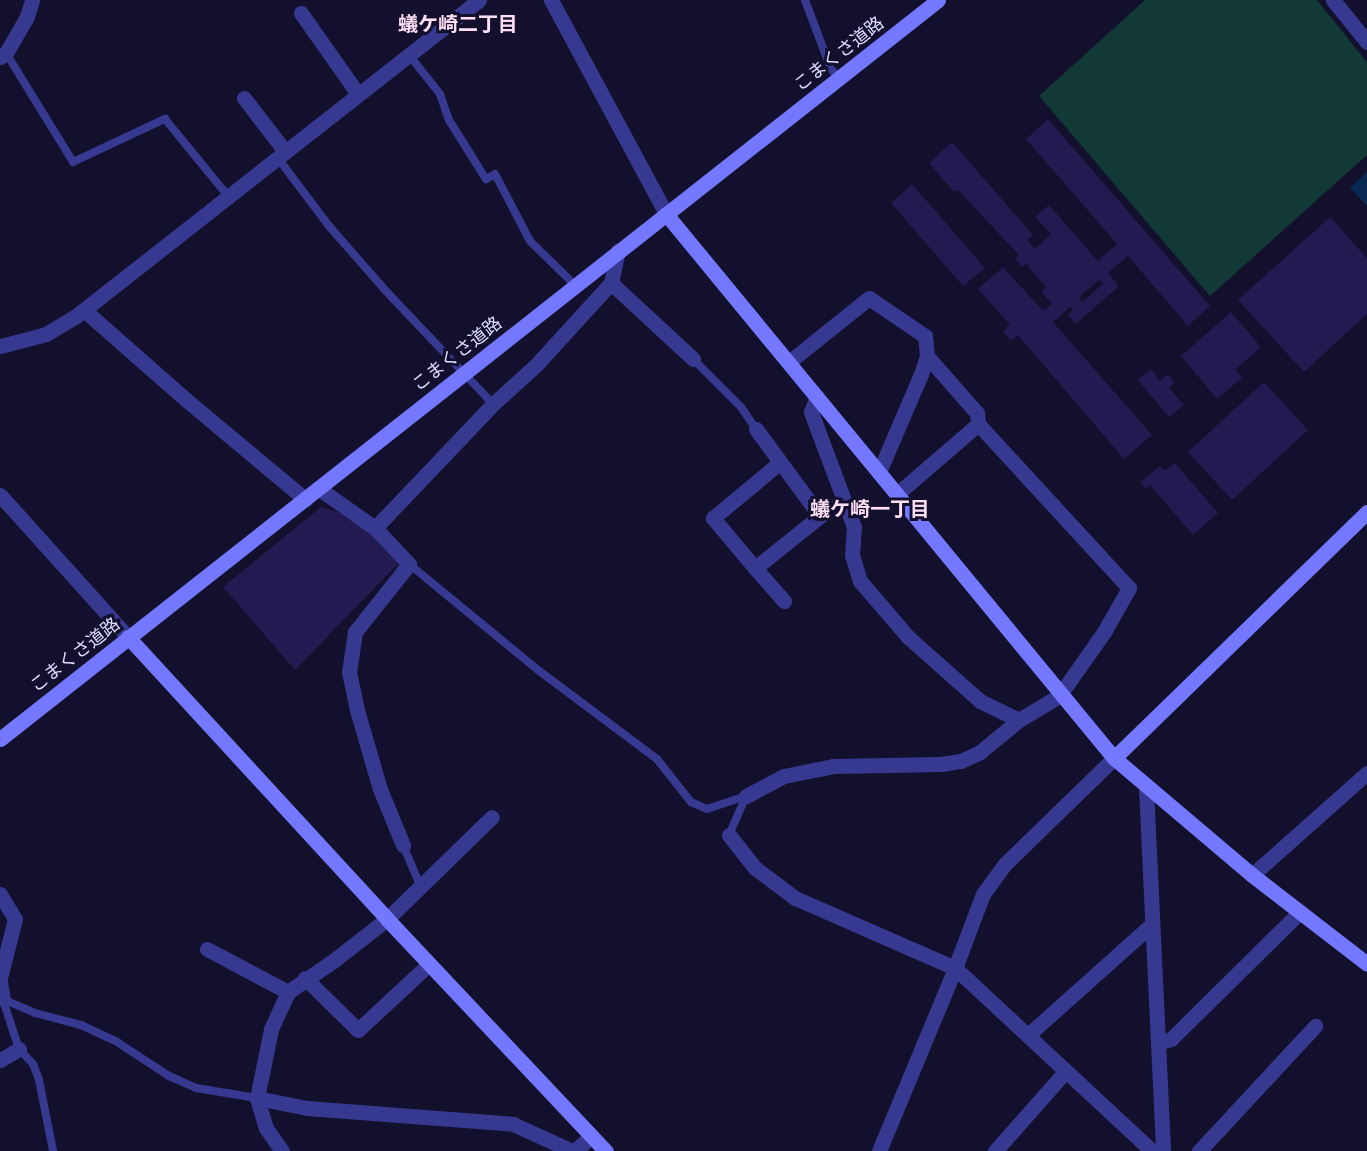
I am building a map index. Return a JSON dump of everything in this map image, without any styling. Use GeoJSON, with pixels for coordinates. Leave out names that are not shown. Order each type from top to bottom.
{"type":"FeatureCollection","features":[{"type":"Feature","properties":{"kind":"street"},"geometry":{"type":"LineString","coordinates":[[3,55],[26,19],[32,0]]}},
{"type":"Feature","properties":{"kind":"street"},"geometry":{"type":"LineString","coordinates":[[0,346],[46,334],[84,310],[281,153],[479,0]]}},
{"type":"Feature","properties":{"kind":"street"},"geometry":{"type":"LineString","coordinates":[[551,0],[666,214],[897,494],[1059,696],[1113,759],[1146,788],[1252,875],[1367,964]]}},
{"type":"Feature","properties":{"kind":"street","name":"こまくさ道路"},"geometry":{"type":"LineString","coordinates":[[0,740],[938,0]]}},
{"type":"Feature","properties":{"kind":"street"},"geometry":{"type":"LineString","coordinates":[[1333,0],[1367,42]]}},
{"type":"Feature","properties":{"kind":"street"},"geometry":{"type":"LineString","coordinates":[[301,12],[358,94]]}},
{"type":"Feature","properties":{"kind":"street"},"geometry":{"type":"LineString","coordinates":[[244,98],[281,153]]}},
{"type":"Feature","properties":{"kind":"street"},"geometry":{"type":"LineString","coordinates":[[375,528],[493,404],[536,365],[611,283],[618,251]]}},
{"type":"Feature","properties":{"kind":"street"},"geometry":{"type":"LineString","coordinates":[[611,283],[693,359]]}},
{"type":"Feature","properties":{"kind":"street"},"geometry":{"type":"LineString","coordinates":[[789,362],[869,298],[925,336],[927,356],[879,472]]}},
{"type":"Feature","properties":{"kind":"street"},"geometry":{"type":"LineString","coordinates":[[84,310],[184,398],[305,499]]}},
{"type":"Feature","properties":{"kind":"street"},"geometry":{"type":"LineString","coordinates":[[747,796],[784,776],[833,766],[941,764],[962,761],[980,752],[1019,720],[1059,696],[1104,632],[1129,588],[978,424],[977,413],[927,356]]}},
{"type":"Feature","properties":{"kind":"street"},"geometry":{"type":"LineString","coordinates":[[817,397],[811,412],[854,527],[852,555],[860,580],[908,637],[980,701],[1019,720]]}},
{"type":"Feature","properties":{"kind":"street"},"geometry":{"type":"LineString","coordinates":[[897,494],[978,424]]}},
{"type":"Feature","properties":{"kind":"street"},"geometry":{"type":"LineString","coordinates":[[756,429],[820,516]]}},
{"type":"Feature","properties":{"kind":"street"},"geometry":{"type":"LineString","coordinates":[[779,463],[713,518],[784,601]]}},
{"type":"Feature","properties":{"kind":"street"},"geometry":{"type":"LineString","coordinates":[[318,488],[375,528],[409,564],[356,632],[350,651],[349,672],[357,710],[380,789],[403,845]]}},
{"type":"Feature","properties":{"kind":"street"},"geometry":{"type":"LineString","coordinates":[[0,495],[387,919],[606,1151]]}},
{"type":"Feature","properties":{"kind":"street"},"geometry":{"type":"LineString","coordinates":[[754,568],[820,516],[843,501]]}},
{"type":"Feature","properties":{"kind":"street"},"geometry":{"type":"LineString","coordinates":[[879,1151],[955,968],[983,894],[1004,865],[1367,512]]}},
{"type":"Feature","properties":{"kind":"street"},"geometry":{"type":"LineString","coordinates":[[1252,875],[1367,773]]}},
{"type":"Feature","properties":{"kind":"street"},"geometry":{"type":"LineString","coordinates":[[1146,788],[1163,1151]]}},
{"type":"Feature","properties":{"kind":"street"},"geometry":{"type":"LineString","coordinates":[[282,1151],[266,1128],[257,1098],[271,1029],[288,992],[387,919],[492,817]]}},
{"type":"Feature","properties":{"kind":"street"},"geometry":{"type":"LineString","coordinates":[[729,835],[755,868],[795,898],[955,968],[1152,1151]]}},
{"type":"Feature","properties":{"kind":"street"},"geometry":{"type":"LineString","coordinates":[[0,894],[15,919],[0,980],[1,999]]}},
{"type":"Feature","properties":{"kind":"street"},"geometry":{"type":"LineString","coordinates":[[1158,1043],[1171,1039],[1300,912]]}},
{"type":"Feature","properties":{"kind":"street"},"geometry":{"type":"LineString","coordinates":[[1028,1035],[1152,924]]}},
{"type":"Feature","properties":{"kind":"street"},"geometry":{"type":"LineString","coordinates":[[207,950],[288,992]]}},
{"type":"Feature","properties":{"kind":"street"},"geometry":{"type":"LineString","coordinates":[[305,978],[358,1030],[429,964]]}},
{"type":"Feature","properties":{"kind":"street"},"geometry":{"type":"LineString","coordinates":[[1198,1151],[1315,1026]]}},
{"type":"Feature","properties":{"kind":"street"},"geometry":{"type":"LineString","coordinates":[[0,1060],[19,1049]]}},
{"type":"Feature","properties":{"kind":"street"},"geometry":{"type":"LineString","coordinates":[[995,1151],[1065,1072]]}},
{"type":"Feature","properties":{"kind":"street"},"geometry":{"type":"LineString","coordinates":[[257,1098],[307,1108],[513,1124],[573,1151],[592,1136]]}},
{"type":"Feature","properties":{"kind":"lane"},"geometry":{"type":"LineString","coordinates":[[805,0],[831,69],[838,78]]}},
{"type":"Feature","properties":{"kind":"lane"},"geometry":{"type":"LineString","coordinates":[[3,55],[73,162],[165,118],[228,196]]}},
{"type":"Feature","properties":{"kind":"lane"},"geometry":{"type":"LineString","coordinates":[[409,55],[440,94],[449,120],[486,179],[495,174],[530,241],[575,285]]}},
{"type":"Feature","properties":{"kind":"lane"},"geometry":{"type":"LineString","coordinates":[[281,153],[329,226],[384,290],[493,404]]}},
{"type":"Feature","properties":{"kind":"lane"},"geometry":{"type":"LineString","coordinates":[[693,359],[741,407],[756,429]]}},
{"type":"Feature","properties":{"kind":"lane"},"geometry":{"type":"LineString","coordinates":[[409,564],[538,670],[657,759],[691,802],[707,809],[747,796]]}},
{"type":"Feature","properties":{"kind":"lane"},"geometry":{"type":"LineString","coordinates":[[729,835],[747,796]]}},
{"type":"Feature","properties":{"kind":"lane"},"geometry":{"type":"LineString","coordinates":[[403,845],[420,885]]}},
{"type":"Feature","properties":{"kind":"lane"},"geometry":{"type":"LineString","coordinates":[[1,999],[19,1049],[33,1064],[39,1080],[53,1151]]}},
{"type":"Feature","properties":{"kind":"lane"},"geometry":{"type":"LineString","coordinates":[[1,999],[34,1013],[81,1025],[117,1042],[169,1076],[196,1088],[257,1098]]}},
{"type":"Feature","properties":{"kind":"green space"},"geometry":{"type":"Polygon","coordinates":[[[1145,0],[1317,0],[1367,62],[1367,155],[1210,296],[1039,96],[1145,0]]]}},
{"type":"Feature","properties":{"kind":"water"},"geometry":{"type":"Polygon","coordinates":[[[1367,172],[1367,206],[1350,188],[1367,172]]]}},
{"type":"Feature","properties":{"kind":"building"},"geometry":{"type":"Polygon","coordinates":[[[1048,119],[1210,306],[1188,326],[1128,256],[1108,273],[1119,286],[1076,324],[1068,315],[1073,310],[1070,307],[1053,322],[1152,435],[1124,459],[1018,335],[1011,341],[1003,331],[1010,325],[978,289],[1003,267],[1043,311],[1052,304],[1041,291],[1046,287],[1026,264],[1022,267],[1015,259],[1019,255],[957,189],[954,192],[929,163],[952,142],[1033,235],[1027,240],[1035,249],[1051,234],[1035,217],[1049,205],[1098,261],[1117,244],[1026,139],[1048,119]],[[1099,280],[1079,297],[1082,302],[1103,284],[1099,280]]]}},
{"type":"Feature","properties":{"kind":"building"},"geometry":{"type":"Polygon","coordinates":[[[912,184],[985,268],[963,286],[891,203],[912,184]]]}},
{"type":"Feature","properties":{"kind":"building"},"geometry":{"type":"Polygon","coordinates":[[[1330,217],[1367,258],[1367,314],[1304,372],[1238,300],[1330,217]]]}},
{"type":"Feature","properties":{"kind":"building"},"geometry":{"type":"Polygon","coordinates":[[[1231,312],[1261,347],[1235,370],[1242,378],[1217,399],[1181,356],[1231,312]]]}},
{"type":"Feature","properties":{"kind":"building"},"geometry":{"type":"Polygon","coordinates":[[[1151,369],[1160,381],[1168,374],[1175,383],[1169,388],[1184,405],[1169,417],[1138,380],[1151,369]]]}},
{"type":"Feature","properties":{"kind":"building"},"geometry":{"type":"Polygon","coordinates":[[[1264,382],[1308,430],[1232,500],[1188,452],[1264,382]]]}},
{"type":"Feature","properties":{"kind":"building"},"geometry":{"type":"Polygon","coordinates":[[[1175,463],[1218,513],[1193,535],[1150,485],[1146,489],[1140,482],[1160,466],[1164,471],[1175,463]]]}},
{"type":"Feature","properties":{"kind":"building"},"geometry":{"type":"Polygon","coordinates":[[[321,507],[347,515],[368,530],[401,561],[295,670],[223,587],[321,507]]]}},
{"type":"Feature","properties":{"kind":"district","name":"蟻ケ崎二丁目"},"geometry":{"type":"Point","coordinates":[458,24]}},
{"type":"Feature","properties":{"kind":"district","name":"蟻ケ崎一丁目"},"geometry":{"type":"Point","coordinates":[870,509]}}]}
